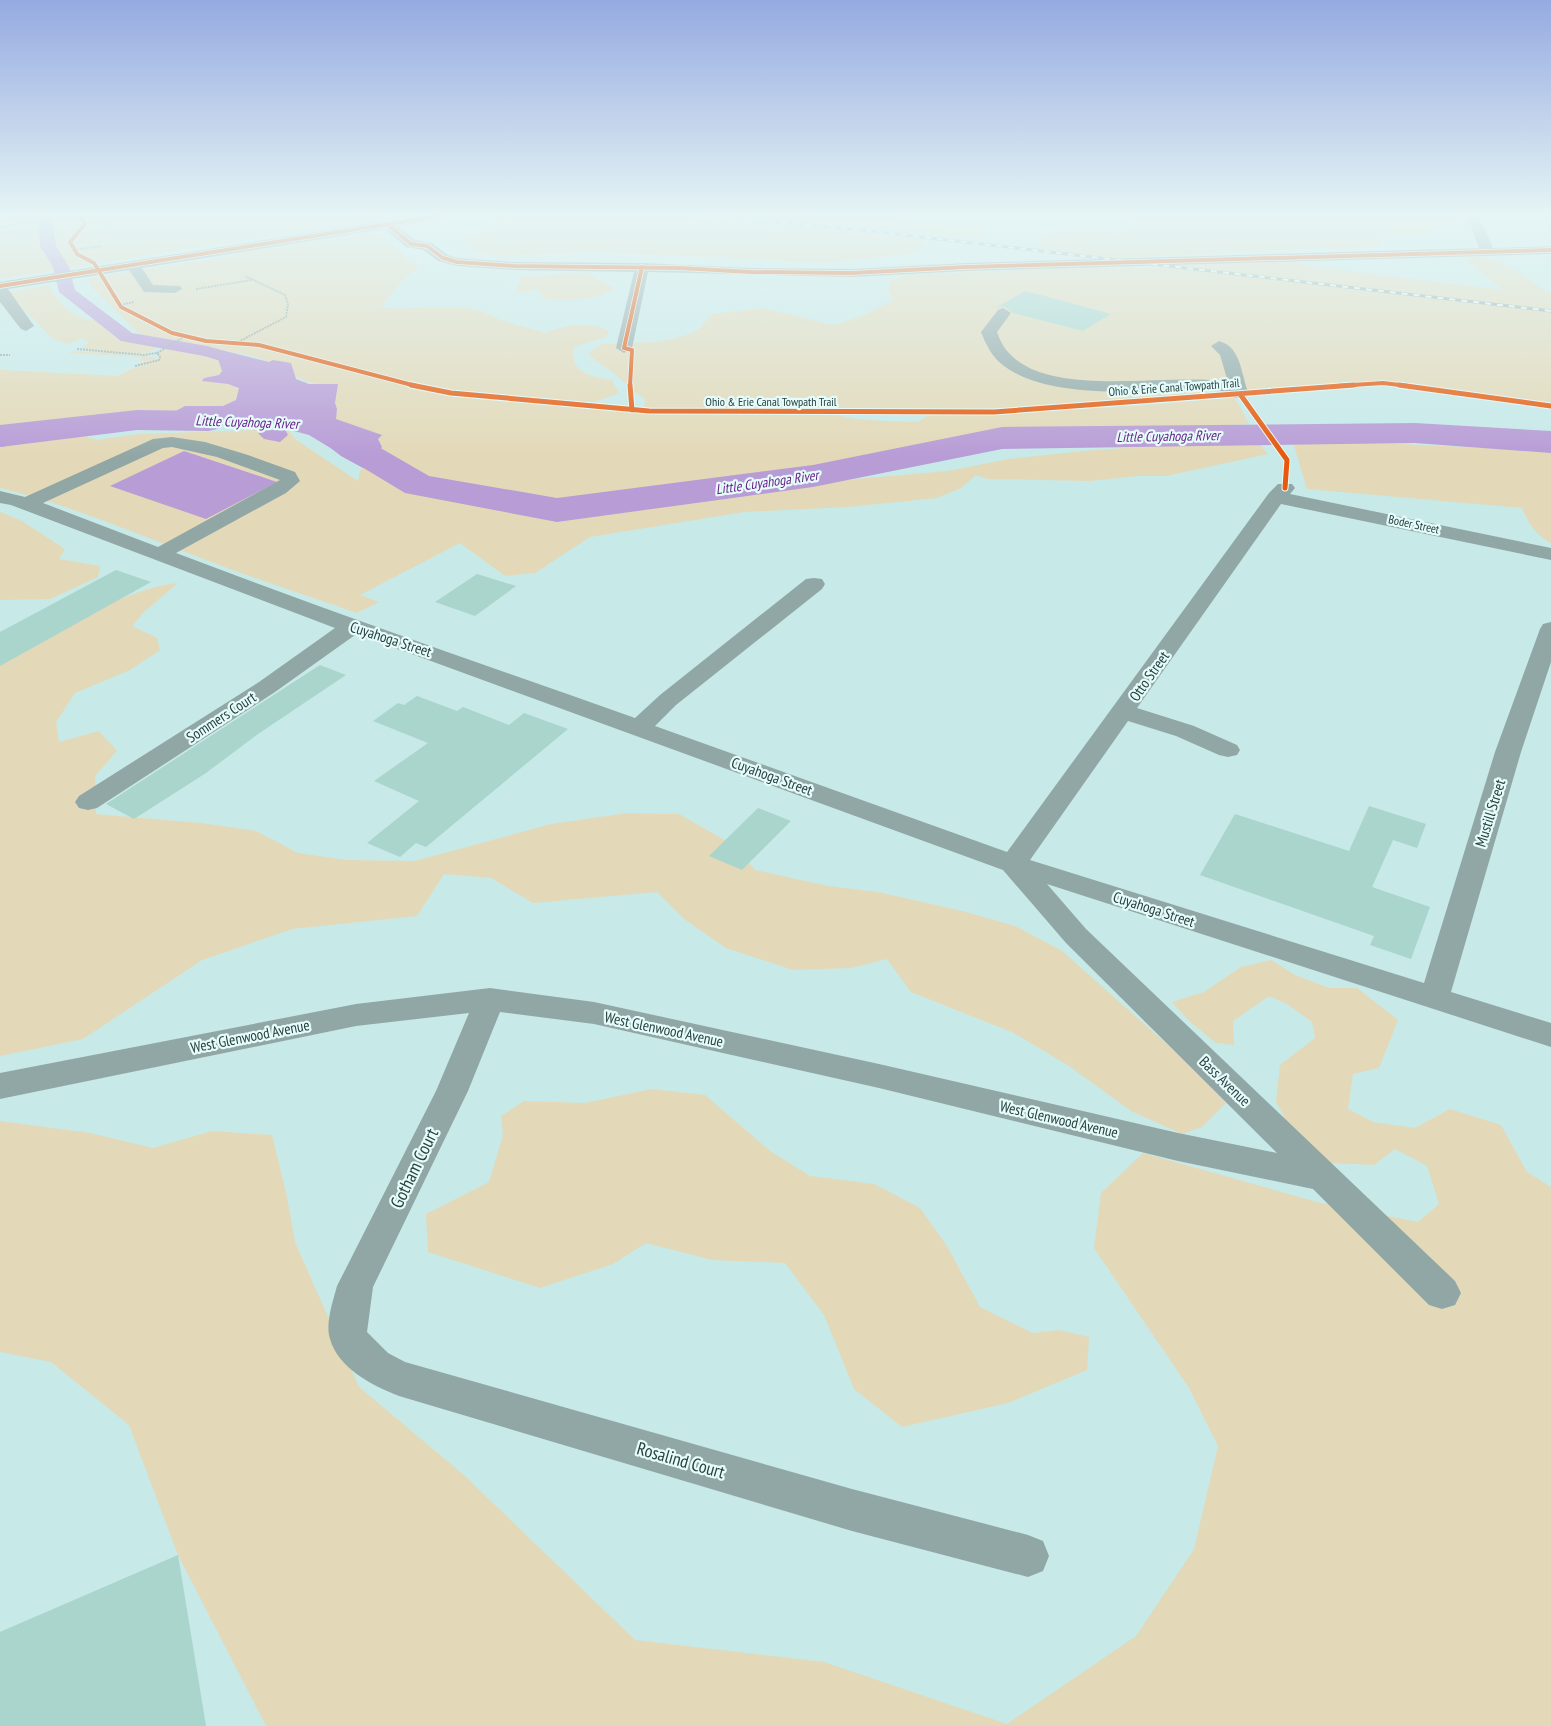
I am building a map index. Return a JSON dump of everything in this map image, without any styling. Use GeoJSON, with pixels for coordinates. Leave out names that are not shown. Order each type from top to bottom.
{"type":"FeatureCollection","features":[{"type":"Feature","properties":{"kind":"street"},"geometry":{"type":"LineString","coordinates":[[3,297],[26,326]]}},
{"type":"Feature","properties":{"kind":"street"},"geometry":{"type":"LineString","coordinates":[[624,348],[635,297]]}},
{"type":"Feature","properties":{"kind":"street"},"geometry":{"type":"LineString","coordinates":[[1002,313],[989,332],[996,348],[1013,365],[1039,376],[1071,384],[1192,384],[1239,391],[1228,353],[1219,346]]}},
{"type":"Feature","properties":{"kind":"street"},"geometry":{"type":"LineString","coordinates":[[25,504],[159,443],[170,441],[190,444],[288,476],[291,481],[280,489],[160,554]]}},
{"type":"Feature","properties":{"kind":"street","name":"Boder Street"},"geometry":{"type":"LineString","coordinates":[[1280,493],[1551,554]]}},
{"type":"Feature","properties":{"kind":"street","name":"Otto Street"},"geometry":{"type":"LineString","coordinates":[[1013,864],[1280,493]]}},
{"type":"Feature","properties":{"kind":"street","name":"Cuyahoga Street"},"geometry":{"type":"LineString","coordinates":[[0,497],[25,504],[352,627],[417,648],[1013,864],[1551,1035]]}},
{"type":"Feature","properties":{"kind":"street"},"geometry":{"type":"LineString","coordinates":[[638,728],[668,700],[814,584]]}},
{"type":"Feature","properties":{"kind":"street","name":"Sommers Court"},"geometry":{"type":"LineString","coordinates":[[88,802],[267,687],[352,627]]}},
{"type":"Feature","properties":{"kind":"street","name":"Mustill Street"},"geometry":{"type":"LineString","coordinates":[[1434,999],[1508,752],[1548,645]]}},
{"type":"Feature","properties":{"kind":"street"},"geometry":{"type":"LineString","coordinates":[[1124,711],[1185,730],[1228,750]]}},
{"type":"Feature","properties":{"kind":"street","name":"Bass Avenue"},"geometry":{"type":"LineString","coordinates":[[1013,864],[1076,936],[1442,1293]]}},
{"type":"Feature","properties":{"kind":"street","name":"West Glenwood Avenue"},"geometry":{"type":"LineString","coordinates":[[0,1086],[356,1015],[490,999],[594,1013],[879,1076],[1178,1147],[1323,1177]]}},
{"type":"Feature","properties":{"kind":"street","name":"Gotham Court"},"geometry":{"type":"LineString","coordinates":[[348,1338],[349,1317],[355,1286],[452,1091],[490,999]]}},
{"type":"Feature","properties":{"kind":"street","name":"Rosalind Court"},"geometry":{"type":"LineString","coordinates":[[348,1338],[374,1366],[399,1378],[852,1510],[1028,1556]]}},
{"type":"Feature","properties":{"kind":"path"},"geometry":{"type":"LineString","coordinates":[[115,297],[121,307],[127,310]]}},
{"type":"Feature","properties":{"kind":"path"},"geometry":{"type":"LineString","coordinates":[[238,342],[286,317],[288,304],[286,297]]}},
{"type":"Feature","properties":{"kind":"path"},"geometry":{"type":"LineString","coordinates":[[172,333],[188,337]]}},
{"type":"Feature","properties":{"kind":"path"},"geometry":{"type":"LineString","coordinates":[[77,350],[144,355],[157,353],[164,347],[188,337]]}},
{"type":"Feature","properties":{"kind":"path"},"geometry":{"type":"LineString","coordinates":[[227,342],[253,344]]}},
{"type":"Feature","properties":{"kind":"path"},"geometry":{"type":"LineString","coordinates":[[135,366],[159,360],[160,357],[157,353]]}},
{"type":"Feature","properties":{"kind":"path"},"geometry":{"type":"LineString","coordinates":[[0,355],[10,355]]}},
{"type":"Feature","properties":{"kind":"shaded area"},"geometry":{"type":"Polygon","coordinates":[[[11,297],[57,297],[69,311],[81,317],[117,323],[122,325],[123,331],[159,341],[160,347],[146,353],[112,354],[156,357],[156,361],[160,357],[157,353],[177,342],[139,334],[102,297],[389,297],[381,308],[465,308],[545,333],[577,325],[595,326],[609,331],[607,336],[574,347],[573,356],[578,368],[590,375],[612,380],[619,393],[585,403],[575,399],[569,405],[635,412],[835,415],[857,419],[917,422],[928,416],[1138,406],[1235,398],[1249,424],[1010,436],[1018,437],[1002,438],[813,476],[748,485],[731,480],[754,488],[948,471],[1008,459],[1083,451],[1255,439],[1268,454],[1166,476],[1138,476],[1090,481],[987,479],[976,475],[961,488],[937,498],[848,507],[744,512],[590,537],[535,573],[505,576],[460,543],[360,595],[379,602],[357,613],[236,571],[75,510],[0,488],[0,445],[81,435],[97,440],[138,434],[287,429],[295,439],[358,481],[360,471],[382,447],[335,419],[337,409],[334,402],[338,384],[307,382],[257,358],[222,350],[218,359],[223,371],[219,375],[204,378],[203,381],[228,384],[239,388],[236,400],[223,406],[185,406],[170,414],[137,420],[0,436],[0,370],[119,376],[131,369],[155,361],[139,360],[142,357],[67,353],[74,351],[107,353],[81,348],[89,343],[82,338],[69,344],[53,339],[11,297]]]}},
{"type":"Feature","properties":{"kind":"shaded area"},"geometry":{"type":"Polygon","coordinates":[[[543,297],[598,297],[572,300],[545,299],[543,297]]]}},
{"type":"Feature","properties":{"kind":"shaded area"},"geometry":{"type":"Polygon","coordinates":[[[891,297],[1551,297],[1551,406],[1383,383],[1169,400],[1027,408],[827,411],[644,409],[645,399],[588,353],[602,344],[653,342],[674,339],[697,331],[712,314],[764,308],[833,325],[862,316],[892,301],[891,297]]]}},
{"type":"Feature","properties":{"kind":"shaded area"},"geometry":{"type":"Polygon","coordinates":[[[1292,439],[1551,451],[1551,543],[1533,528],[1522,508],[1307,489],[1292,439]]]}},
{"type":"Feature","properties":{"kind":"shaded area"},"geometry":{"type":"Polygon","coordinates":[[[0,512],[22,521],[65,549],[59,559],[100,566],[98,577],[50,599],[0,600],[0,512]]]}},
{"type":"Feature","properties":{"kind":"shaded area"},"geometry":{"type":"Polygon","coordinates":[[[178,583],[144,612],[132,626],[157,638],[160,650],[130,670],[75,693],[56,722],[59,742],[99,731],[117,751],[95,776],[96,814],[201,823],[256,831],[298,853],[346,860],[415,861],[551,824],[627,813],[679,814],[733,845],[755,870],[828,886],[878,892],[962,911],[1015,926],[1062,951],[1196,1070],[1226,1103],[1202,1127],[1182,1134],[1131,1111],[1069,1066],[1014,1033],[911,992],[887,959],[851,968],[793,970],[726,948],[684,919],[657,892],[533,903],[491,878],[444,874],[417,916],[292,929],[202,960],[83,1039],[0,1056],[0,665],[87,615],[110,604],[156,587],[178,583]]]}},
{"type":"Feature","properties":{"kind":"shaded area"},"geometry":{"type":"Polygon","coordinates":[[[1271,960],[1295,975],[1329,988],[1357,988],[1398,1020],[1379,1068],[1353,1074],[1348,1109],[1373,1122],[1415,1128],[1450,1109],[1501,1125],[1527,1172],[1551,1187],[1551,1726],[266,1726],[178,1555],[129,1425],[51,1362],[0,1352],[0,1121],[90,1133],[153,1148],[212,1131],[272,1135],[287,1197],[295,1242],[359,1387],[465,1476],[635,1640],[824,1662],[1007,1724],[1136,1636],[1194,1549],[1218,1446],[1189,1388],[1094,1248],[1101,1193],[1143,1153],[1317,1202],[1418,1222],[1439,1204],[1427,1166],[1395,1149],[1374,1165],[1331,1163],[1293,1133],[1276,1102],[1280,1065],[1315,1038],[1312,1022],[1287,1004],[1269,996],[1233,1021],[1234,1045],[1216,1043],[1189,1021],[1172,1002],[1204,992],[1241,967],[1271,960]]]}},
{"type":"Feature","properties":{"kind":"shaded area"},"geometry":{"type":"Polygon","coordinates":[[[652,1089],[705,1095],[770,1151],[810,1176],[874,1184],[920,1208],[947,1246],[980,1307],[1033,1333],[1059,1330],[1089,1337],[1087,1370],[1008,1403],[902,1427],[854,1389],[824,1315],[785,1263],[712,1260],[646,1243],[613,1264],[540,1288],[428,1252],[426,1214],[489,1182],[503,1135],[501,1116],[524,1101],[585,1103],[652,1089]]]}},
{"type":"Feature","properties":{"kind":"water"},"geometry":{"type":"Polygon","coordinates":[[[221,350],[269,362],[273,360],[291,363],[296,379],[309,384],[338,384],[335,403],[337,409],[336,419],[382,435],[378,439],[382,447],[363,468],[341,456],[313,434],[281,425],[202,423],[108,430],[0,447],[0,436],[137,420],[170,414],[185,406],[223,406],[236,400],[239,388],[228,384],[202,381],[204,378],[219,375],[222,371],[218,359],[221,350]]]}},
{"type":"Feature","properties":{"kind":"water"},"geometry":{"type":"Polygon","coordinates":[[[285,429],[288,435],[280,442],[264,439],[258,433],[267,430],[285,429]]]}},
{"type":"Feature","properties":{"kind":"water"},"geometry":{"type":"Polygon","coordinates":[[[184,451],[277,482],[206,519],[110,486],[184,451]]]}},
{"type":"Feature","properties":{"kind":"building"},"geometry":{"type":"Polygon","coordinates":[[[1016,297],[1046,297],[1111,314],[1083,331],[1013,313],[1004,306],[996,308],[1016,297]]]}},
{"type":"Feature","properties":{"kind":"building"},"geometry":{"type":"Polygon","coordinates":[[[116,570],[151,582],[0,666],[0,632],[116,570]]]}},
{"type":"Feature","properties":{"kind":"building"},"geometry":{"type":"Polygon","coordinates":[[[477,574],[516,586],[475,616],[435,602],[477,574]]]}},
{"type":"Feature","properties":{"kind":"building"},"geometry":{"type":"Polygon","coordinates":[[[320,665],[346,675],[258,734],[206,773],[134,819],[106,804],[320,665]]]}},
{"type":"Feature","properties":{"kind":"building"},"geometry":{"type":"Polygon","coordinates":[[[417,696],[457,711],[463,707],[509,725],[524,713],[568,729],[426,847],[416,843],[400,857],[367,843],[419,801],[374,781],[428,743],[373,721],[398,703],[404,705],[417,696]]]}},
{"type":"Feature","properties":{"kind":"building"},"geometry":{"type":"Polygon","coordinates":[[[1369,806],[1426,824],[1417,848],[1393,840],[1372,887],[1430,907],[1411,959],[1370,945],[1374,936],[1200,875],[1235,814],[1349,851],[1369,806]]]}},
{"type":"Feature","properties":{"kind":"building"},"geometry":{"type":"Polygon","coordinates":[[[758,808],[791,821],[742,870],[709,856],[758,808]]]}},
{"type":"Feature","properties":{"kind":"building"},"geometry":{"type":"Polygon","coordinates":[[[178,1555],[206,1726],[0,1726],[0,1632],[178,1555]]]}},
{"type":"Feature","properties":{"kind":"waterway"},"geometry":{"type":"LineString","coordinates":[[73,297],[127,337],[207,351],[261,367]]}},
{"type":"Feature","properties":{"kind":"waterway","name":"Little Cuyahoga River"},"geometry":{"type":"LineString","coordinates":[[0,436],[137,420],[209,421]]}},
{"type":"Feature","properties":{"kind":"waterway","name":"Little Cuyahoga River"},"geometry":{"type":"LineString","coordinates":[[306,424],[320,427],[418,485],[557,510],[813,476],[1002,438],[1415,433],[1551,442]]}},
{"type":"Feature","properties":{"kind":"railway"},"geometry":{"type":"LineString","coordinates":[[1428,297],[1551,311]]}},
{"type":"Feature","properties":{"kind":"cycle path","name":"Ohio & Erie Canal Towpath Trail"},"geometry":{"type":"LineString","coordinates":[[115,297],[121,307],[172,333],[206,341],[259,345],[429,390],[649,411],[994,412],[1383,383],[1551,406]]}},
{"type":"Feature","properties":{"kind":"cycle path"},"geometry":{"type":"LineString","coordinates":[[632,410],[629,379],[632,350],[624,348],[635,297]]}},
{"type":"Feature","properties":{"kind":"cycle path","name":"Ohio & Erie Canal Towpath Trail"},"geometry":{"type":"LineString","coordinates":[[1240,394],[1287,460],[1285,488]]}}]}
